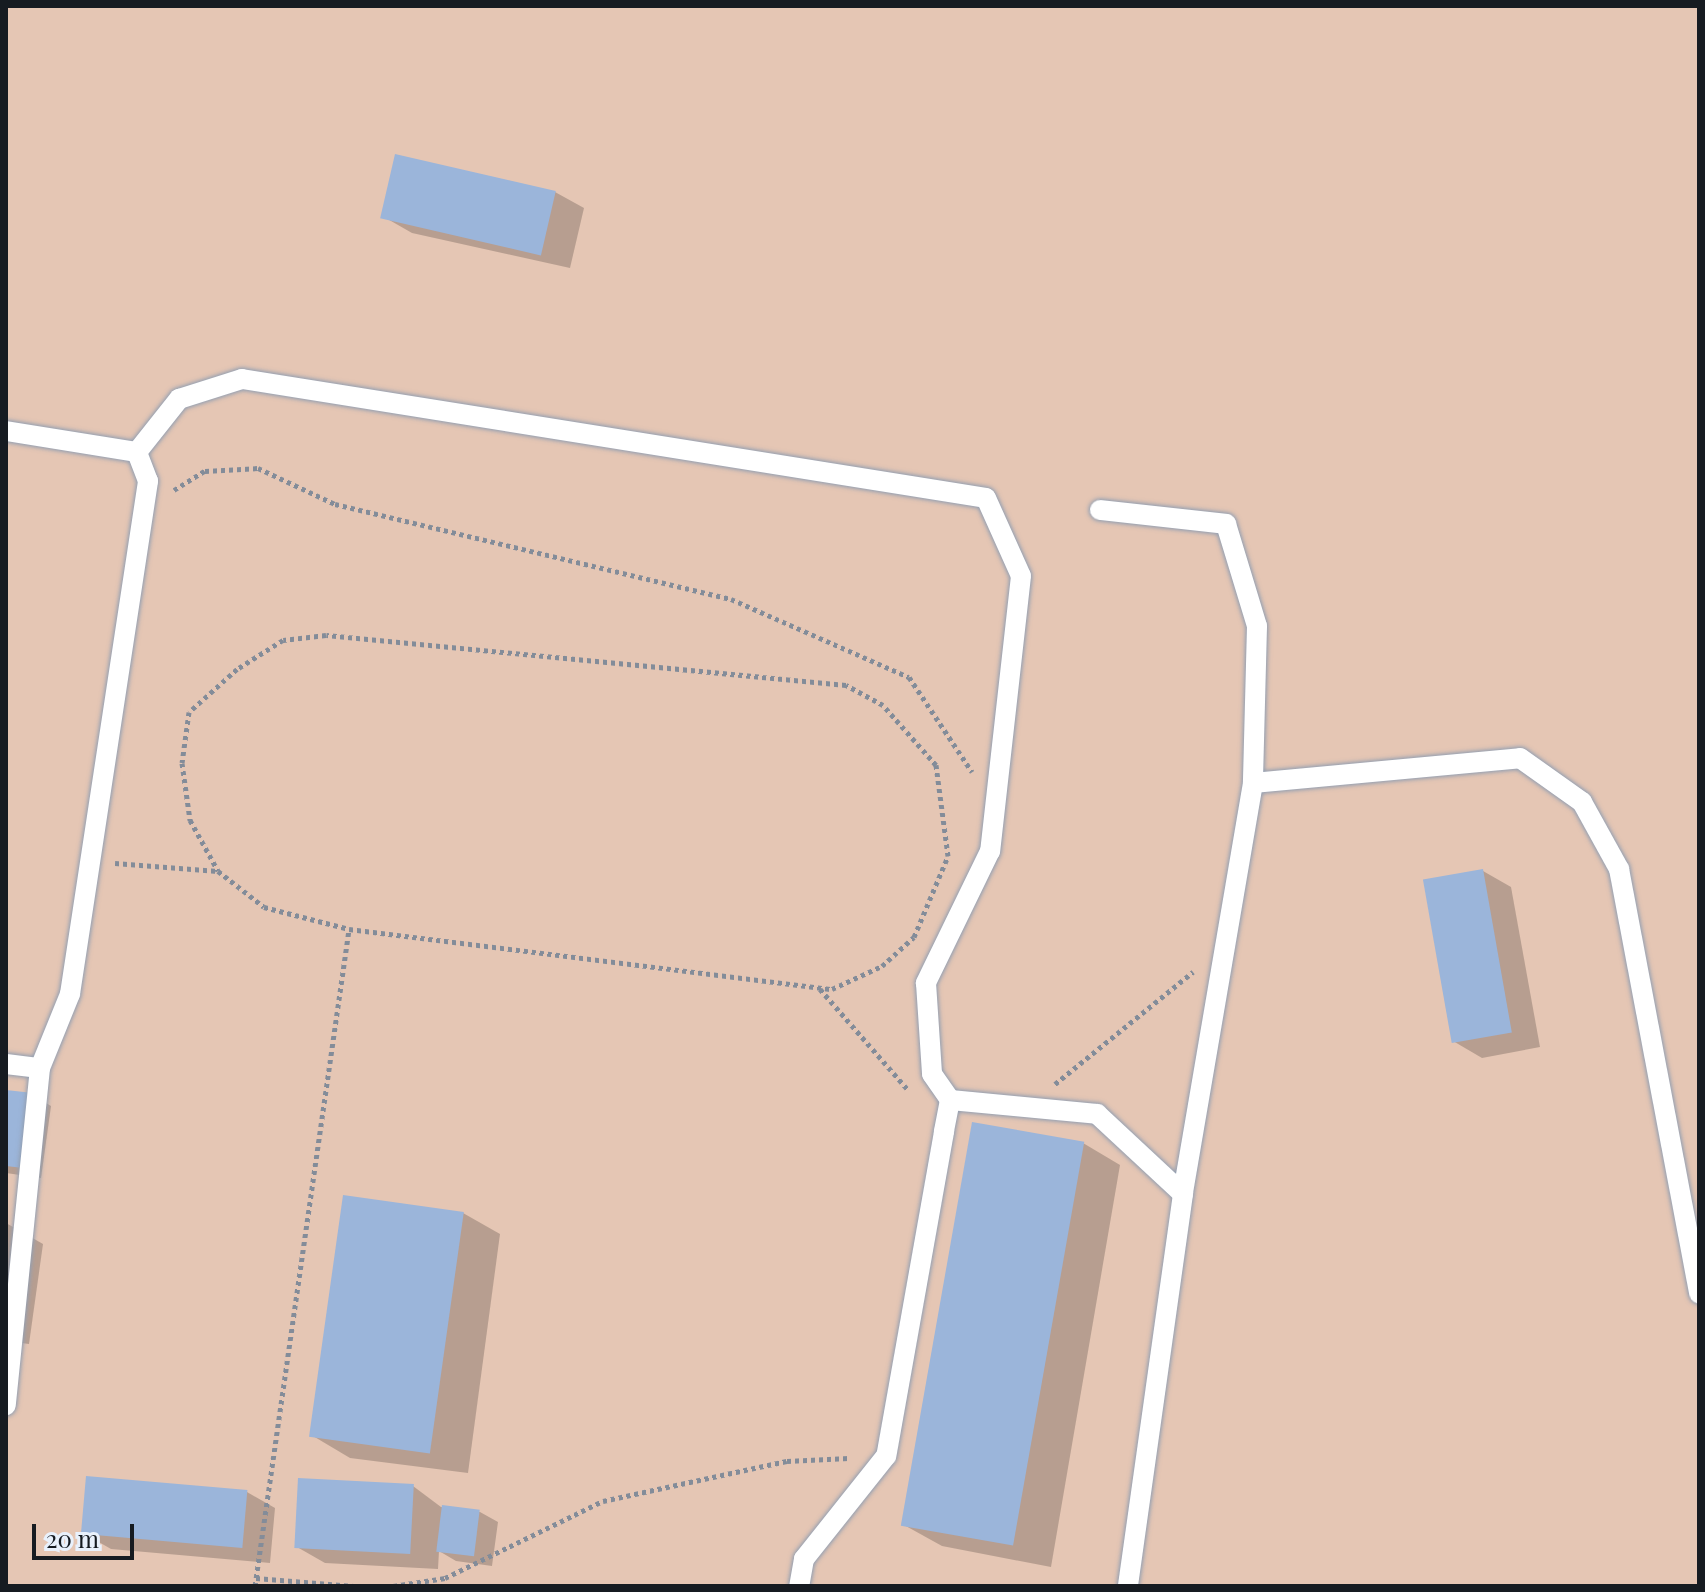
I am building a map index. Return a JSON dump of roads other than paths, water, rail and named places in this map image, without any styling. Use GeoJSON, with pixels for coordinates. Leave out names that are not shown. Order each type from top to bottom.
{"type":"FeatureCollection","features":[{"type":"Feature","properties":{"kind":"lane"},"geometry":{"type":"LineString","coordinates":[[137,452],[179,399],[242,379],[986,498],[1021,576],[990,851],[926,983],[932,1074],[950,1100],[886,1456],[804,1559],[799,1586]]}},
{"type":"Feature","properties":{"kind":"lane"},"geometry":{"type":"LineString","coordinates":[[6,431],[137,452]]}},
{"type":"Feature","properties":{"kind":"lane"},"geometry":{"type":"LineString","coordinates":[[6,1405],[40,1068],[70,994],[148,481],[137,452]]}},
{"type":"Feature","properties":{"kind":"lane"},"geometry":{"type":"LineString","coordinates":[[1100,510],[1226,524],[1257,626],[1253,783],[1229,943],[1183,1194],[1128,1586]]}},
{"type":"Feature","properties":{"kind":"lane"},"geometry":{"type":"LineString","coordinates":[[1253,783],[1520,758],[1582,802],[1619,869],[1699,1294]]}},
{"type":"Feature","properties":{"kind":"lane"},"geometry":{"type":"LineString","coordinates":[[6,1064],[40,1068]]}},
{"type":"Feature","properties":{"kind":"lane"},"geometry":{"type":"LineString","coordinates":[[950,1100],[1097,1114],[1183,1194]]}}]}
